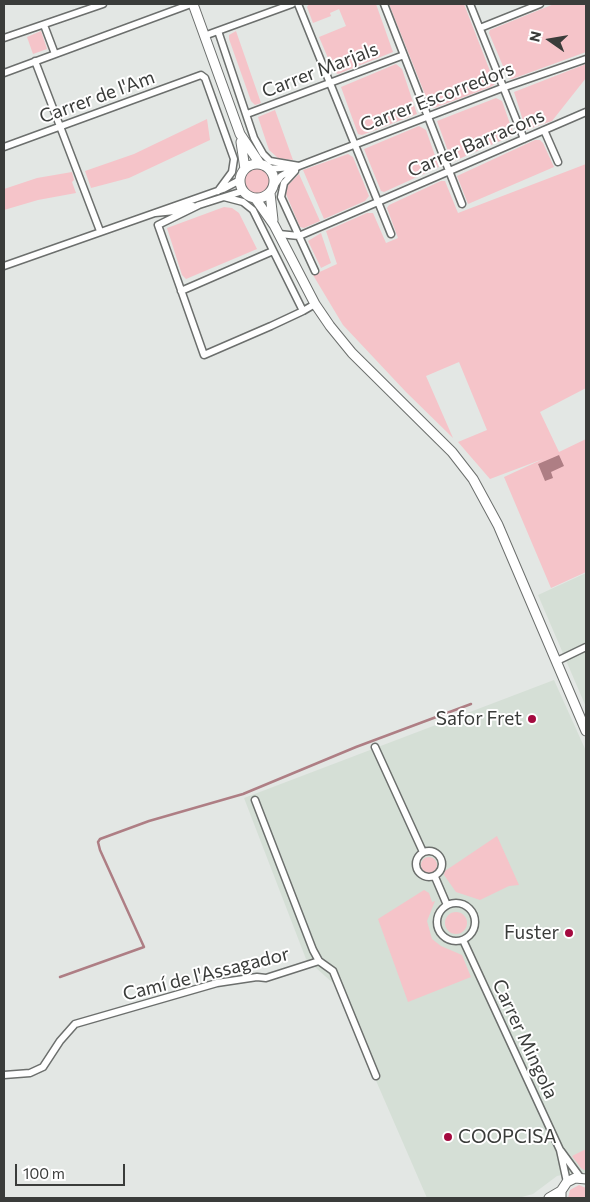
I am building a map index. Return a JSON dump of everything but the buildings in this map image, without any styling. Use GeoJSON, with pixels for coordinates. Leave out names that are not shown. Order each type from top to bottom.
{"type":"FeatureCollection","features":[{"type":"Feature","properties":{"kind":"street"},"geometry":{"type":"LineString","coordinates":[[4,38],[103,4]]}},
{"type":"Feature","properties":{"kind":"street"},"geometry":{"type":"LineString","coordinates":[[4,73],[192,4],[240,134],[245,169],[240,180],[218,191],[4,266]]}},
{"type":"Feature","properties":{"kind":"street"},"geometry":{"type":"LineString","coordinates":[[204,36],[292,4]]}},
{"type":"Feature","properties":{"kind":"street"},"geometry":{"type":"LineString","coordinates":[[298,4],[391,234]]}},
{"type":"Feature","properties":{"kind":"street"},"geometry":{"type":"LineString","coordinates":[[384,4],[462,204]]}},
{"type":"Feature","properties":{"kind":"street"},"geometry":{"type":"LineString","coordinates":[[470,4],[524,139]]}},
{"type":"Feature","properties":{"kind":"street"},"geometry":{"type":"LineString","coordinates":[[480,28],[538,4]]}},
{"type":"Feature","properties":{"kind":"street"},"geometry":{"type":"LineString","coordinates":[[44,25],[55,54]]}},
{"type":"Feature","properties":{"kind":"street"},"geometry":{"type":"LineString","coordinates":[[218,31],[254,138],[268,160],[299,166]]}},
{"type":"Feature","properties":{"kind":"street","name":"Carrer Marjals"},"geometry":{"type":"LineString","coordinates":[[247,114],[404,55]]}},
{"type":"Feature","properties":{"kind":"street","name":"Carrer Escorredors"},"geometry":{"type":"LineString","coordinates":[[272,190],[281,176],[299,166],[586,59]]}},
{"type":"Feature","properties":{"kind":"street"},"geometry":{"type":"LineString","coordinates":[[35,61],[100,231]]}},
{"type":"Feature","properties":{"kind":"street","name":"Carrer de l'Am"},"geometry":{"type":"LineString","coordinates":[[4,147],[201,75],[205,78],[234,159],[232,172],[218,191]]}},
{"type":"Feature","properties":{"kind":"street","name":"Carrer Barracons"},"geometry":{"type":"LineString","coordinates":[[279,234],[299,236],[586,112]]}},
{"type":"Feature","properties":{"kind":"street"},"geometry":{"type":"LineString","coordinates":[[544,130],[558,162]]}},
{"type":"Feature","properties":{"kind":"street"},"geometry":{"type":"LineString","coordinates":[[240,134],[260,164],[269,169],[274,177],[272,190],[274,225]]}},
{"type":"Feature","properties":{"kind":"street"},"geometry":{"type":"LineString","coordinates":[[245,169],[260,164]]}},
{"type":"Feature","properties":{"kind":"street"},"geometry":{"type":"LineString","coordinates":[[299,166],[284,183],[281,198],[314,271]]}},
{"type":"Feature","properties":{"kind":"street","name":"Carrer Escorredors"},"geometry":{"type":"LineString","coordinates":[[269,169],[299,166]]}},
{"type":"Feature","properties":{"kind":"street"},"geometry":{"type":"LineString","coordinates":[[240,180],[243,191],[255,198],[274,225],[315,304],[352,353],[452,452],[473,479],[498,525],[586,731]]}},
{"type":"Feature","properties":{"kind":"street"},"geometry":{"type":"LineString","coordinates":[[255,198],[272,190]]}},
{"type":"Feature","properties":{"kind":"street"},"geometry":{"type":"LineString","coordinates":[[151,213],[160,214],[199,205],[243,191]]}},
{"type":"Feature","properties":{"kind":"street"},"geometry":{"type":"LineString","coordinates":[[224,197],[243,202],[253,210],[303,311]]}},
{"type":"Feature","properties":{"kind":"street"},"geometry":{"type":"LineString","coordinates":[[199,205],[158,225],[204,355],[315,304]]}},
{"type":"Feature","properties":{"kind":"street"},"geometry":{"type":"LineString","coordinates":[[181,291],[273,251]]}},
{"type":"Feature","properties":{"kind":"street"},"geometry":{"type":"LineString","coordinates":[[557,661],[586,647]]}},
{"type":"Feature","properties":{"kind":"street"},"geometry":{"type":"LineString","coordinates":[[375,747],[424,852]]}},
{"type":"Feature","properties":{"kind":"street"},"geometry":{"type":"LineString","coordinates":[[255,800],[319,961],[333,972],[376,1076]]}},
{"type":"Feature","properties":{"kind":"street"},"geometry":{"type":"LineString","coordinates":[[424,852],[435,852],[441,859],[442,868],[435,876],[423,876],[416,869],[417,858],[424,852]]}},
{"type":"Feature","properties":{"kind":"street"},"geometry":{"type":"LineString","coordinates":[[435,876],[447,905]]}},
{"type":"Feature","properties":{"kind":"street"},"geometry":{"type":"LineString","coordinates":[[453,903],[464,905],[473,914],[475,926],[463,940],[457,941],[445,937],[438,927],[439,914],[447,905],[453,903]]}},
{"type":"Feature","properties":{"kind":"street","name":"Carrer Mingola"},"geometry":{"type":"LineString","coordinates":[[463,940],[560,1150],[567,1182]]}},
{"type":"Feature","properties":{"kind":"street","name":"Camí de l'Assagador"},"geometry":{"type":"LineString","coordinates":[[4,1075],[30,1073],[43,1067],[60,1041],[75,1024],[217,983],[257,977],[266,978],[319,961]]}},
{"type":"Feature","properties":{"kind":"street","name":"Carrer Mingola"},"geometry":{"type":"LineString","coordinates":[[560,1150],[583,1178]]}},
{"type":"Feature","properties":{"kind":"street"},"geometry":{"type":"LineString","coordinates":[[549,1198],[561,1195],[567,1182],[583,1178]]}},
{"type":"Feature","properties":{"kind":"shaded area"},"geometry":{"type":"Polygon","coordinates":[[[309,4],[376,4],[393,52],[338,74],[334,72],[319,37],[346,26],[339,9],[330,13],[331,16],[313,23],[307,7],[309,4]]]}},
{"type":"Feature","properties":{"kind":"shaded area"},"geometry":{"type":"Polygon","coordinates":[[[389,4],[464,4],[495,84],[434,108],[430,107],[389,4]]]}},
{"type":"Feature","properties":{"kind":"shaded area"},"geometry":{"type":"Polygon","coordinates":[[[554,4],[586,4],[586,52],[512,79],[508,78],[489,33],[490,30],[554,4]]]}},
{"type":"Feature","properties":{"kind":"shaded area"},"geometry":{"type":"Polygon","coordinates":[[[41,31],[47,49],[33,54],[27,37],[41,31]]]}},
{"type":"Feature","properties":{"kind":"shaded area"},"geometry":{"type":"Polygon","coordinates":[[[236,31],[261,103],[255,105],[251,101],[229,39],[229,35],[236,31]]]}},
{"type":"Feature","properties":{"kind":"shaded area"},"geometry":{"type":"Polygon","coordinates":[[[396,64],[402,69],[417,114],[362,135],[358,134],[341,87],[396,64]]]}},
{"type":"Feature","properties":{"kind":"shaded area"},"geometry":{"type":"Polygon","coordinates":[[[586,64],[586,78],[552,121],[526,130],[514,92],[586,64]]]}},
{"type":"Feature","properties":{"kind":"shaded area"},"geometry":{"type":"Polygon","coordinates":[[[496,98],[502,101],[514,135],[452,162],[437,121],[496,98]]]}},
{"type":"Feature","properties":{"kind":"shaded area"},"geometry":{"type":"Polygon","coordinates":[[[275,110],[293,160],[278,158],[269,150],[258,117],[275,110]]]}},
{"type":"Feature","properties":{"kind":"shaded area"},"geometry":{"type":"Polygon","coordinates":[[[207,119],[210,140],[129,178],[91,188],[85,171],[134,154],[207,119]]]}},
{"type":"Feature","properties":{"kind":"shaded area"},"geometry":{"type":"Polygon","coordinates":[[[419,126],[426,130],[439,167],[384,192],[381,191],[364,149],[419,126]]]}},
{"type":"Feature","properties":{"kind":"shaded area"},"geometry":{"type":"Polygon","coordinates":[[[535,140],[540,140],[543,143],[554,167],[468,204],[457,176],[535,140]]]}},
{"type":"Feature","properties":{"kind":"shaded area"},"geometry":{"type":"Polygon","coordinates":[[[348,154],[353,157],[369,196],[365,201],[324,219],[303,170],[348,154]]]}},
{"type":"Feature","properties":{"kind":"shaded area"},"geometry":{"type":"Polygon","coordinates":[[[257,164],[264,165],[269,169],[273,174],[273,188],[269,193],[264,197],[257,198],[250,197],[245,193],[241,188],[240,181],[241,174],[245,169],[250,165],[257,164]]]}},
{"type":"Feature","properties":{"kind":"shaded area"},"geometry":{"type":"Polygon","coordinates":[[[586,164],[586,388],[540,412],[559,452],[586,439],[586,572],[551,588],[504,477],[543,459],[490,479],[458,442],[487,430],[459,362],[426,376],[453,438],[406,392],[343,325],[313,275],[337,264],[326,231],[367,213],[373,213],[386,243],[398,238],[387,208],[389,205],[441,181],[445,181],[458,213],[586,164]]]}},
{"type":"Feature","properties":{"kind":"shaded area"},"geometry":{"type":"Polygon","coordinates":[[[72,172],[74,180],[72,182],[76,193],[38,200],[4,210],[4,189],[37,178],[72,172]]]}},
{"type":"Feature","properties":{"kind":"shaded area"},"geometry":{"type":"Polygon","coordinates":[[[299,174],[320,221],[304,228],[300,227],[286,194],[288,185],[299,174]]]}},
{"type":"Feature","properties":{"kind":"shaded area"},"geometry":{"type":"Polygon","coordinates":[[[224,207],[232,208],[239,213],[257,249],[186,279],[182,275],[167,228],[224,207]]]}},
{"type":"Feature","properties":{"kind":"shaded area"},"geometry":{"type":"Polygon","coordinates":[[[321,233],[331,263],[321,268],[308,241],[321,233]]]}},
{"type":"Feature","properties":{"kind":"shaded area"},"geometry":{"type":"Polygon","coordinates":[[[559,455],[564,466],[551,472],[553,478],[545,481],[538,464],[559,455]]]}},
{"type":"Feature","properties":{"kind":"shaded area"},"geometry":{"type":"Polygon","coordinates":[[[586,573],[586,707],[538,595],[586,573]]]}},
{"type":"Feature","properties":{"kind":"shaded area"},"geometry":{"type":"Polygon","coordinates":[[[554,680],[586,751],[586,1174],[581,1171],[557,1176],[533,1194],[518,1198],[427,1198],[334,984],[306,959],[244,798],[554,680]]]}},
{"type":"Feature","properties":{"kind":"shaded area"},"geometry":{"type":"Polygon","coordinates":[[[497,836],[519,885],[509,886],[480,900],[456,892],[444,875],[445,871],[497,836]]]}},
{"type":"Feature","properties":{"kind":"shaded area"},"geometry":{"type":"Polygon","coordinates":[[[429,857],[435,859],[437,865],[435,871],[429,873],[423,871],[421,865],[423,859],[429,857]]]}},
{"type":"Feature","properties":{"kind":"shaded area"},"geometry":{"type":"Polygon","coordinates":[[[424,890],[429,893],[432,902],[435,901],[427,921],[432,939],[441,946],[462,955],[471,977],[408,1002],[378,919],[424,890]]]}},
{"type":"Feature","properties":{"kind":"shaded area"},"geometry":{"type":"Polygon","coordinates":[[[456,912],[464,915],[467,923],[464,931],[456,934],[448,931],[445,923],[448,915],[456,912]]]}},
{"type":"Feature","properties":{"kind":"shaded area"},"geometry":{"type":"Polygon","coordinates":[[[586,1149],[586,1171],[581,1168],[572,1156],[586,1149]]]}},
{"type":"Feature","properties":{"kind":"shaded area"},"geometry":{"type":"Polygon","coordinates":[[[579,1185],[586,1188],[586,1198],[568,1198],[570,1190],[579,1185]]]}},
{"type":"Feature","properties":{"kind":"waterway"},"geometry":{"type":"LineString","coordinates":[[60,977],[144,947],[100,850],[98,842],[100,839],[149,821],[243,794],[356,747],[471,704]]}},
{"type":"Feature","properties":{"kind":"place","name":"Safor Fret"},"geometry":{"type":"Point","coordinates":[532,719]}},
{"type":"Feature","properties":{"kind":"place","name":"Fuster"},"geometry":{"type":"Point","coordinates":[569,933]}},
{"type":"Feature","properties":{"kind":"place","name":"COOPCISA"},"geometry":{"type":"Point","coordinates":[448,1137]}}]}
